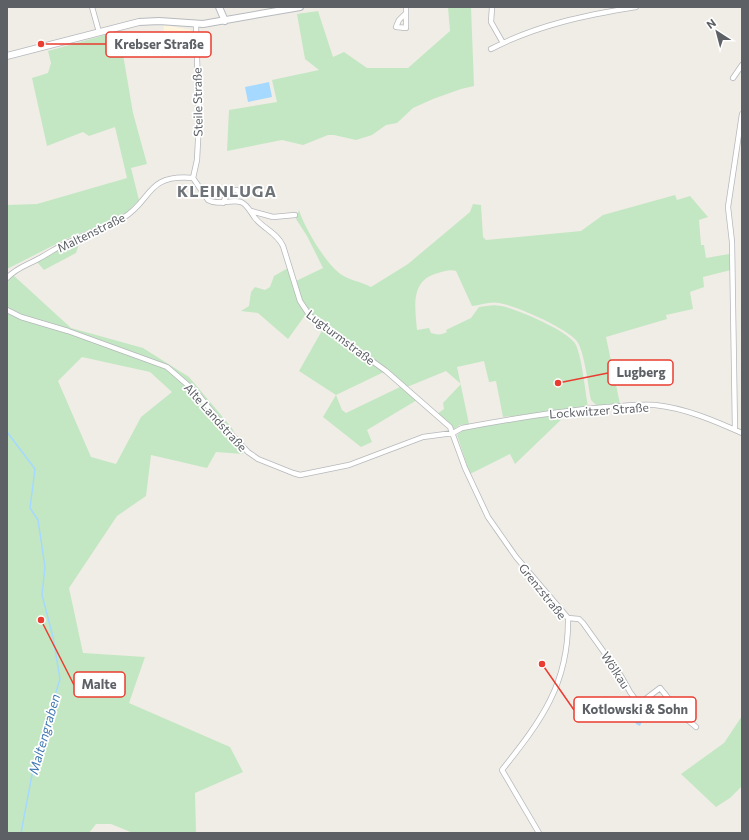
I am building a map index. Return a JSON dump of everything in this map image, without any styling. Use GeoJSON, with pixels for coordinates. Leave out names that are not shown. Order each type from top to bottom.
{"type":"FeatureCollection","features":[{"type":"Feature","properties":{"kind":"main road"},"geometry":{"type":"LineString","coordinates":[[219,7],[225,21]]}},
{"type":"Feature","properties":{"kind":"main road"},"geometry":{"type":"LineString","coordinates":[[7,56],[99,32],[149,21],[196,25],[300,7]]}},
{"type":"Feature","properties":{"kind":"street"},"geometry":{"type":"LineString","coordinates":[[92,7],[99,32]]}},
{"type":"Feature","properties":{"kind":"street"},"geometry":{"type":"LineString","coordinates":[[405,14],[406,7]]}},
{"type":"Feature","properties":{"kind":"street"},"geometry":{"type":"LineString","coordinates":[[492,7],[492,22],[503,43]]}},
{"type":"Feature","properties":{"kind":"street"},"geometry":{"type":"LineString","coordinates":[[492,49],[503,43],[549,25],[580,17],[636,7]]}},
{"type":"Feature","properties":{"kind":"street","name":"Steile Straße"},"geometry":{"type":"LineString","coordinates":[[193,178],[197,160],[198,121],[196,25]]}},
{"type":"Feature","properties":{"kind":"street"},"geometry":{"type":"LineString","coordinates":[[733,78],[742,65]]}},
{"type":"Feature","properties":{"kind":"street"},"geometry":{"type":"LineString","coordinates":[[735,430],[732,242],[728,207],[742,114]]}},
{"type":"Feature","properties":{"kind":"street","name":"Maltenstraße"},"geometry":{"type":"LineString","coordinates":[[7,278],[16,269],[65,243],[124,217],[136,208],[150,189],[161,182],[176,178],[193,178]]}},
{"type":"Feature","properties":{"kind":"street"},"geometry":{"type":"LineString","coordinates":[[193,178],[208,200],[213,203],[223,203],[227,194],[233,190],[237,190],[239,192]]}},
{"type":"Feature","properties":{"kind":"street","name":"Lugturmstraße"},"geometry":{"type":"LineString","coordinates":[[223,203],[243,203],[251,211],[255,218],[281,242],[300,301],[310,316],[386,371],[450,427],[453,433]]}},
{"type":"Feature","properties":{"kind":"street"},"geometry":{"type":"LineString","coordinates":[[251,211],[269,216],[295,215]]}},
{"type":"Feature","properties":{"kind":"street","name":"Alte Landstraße"},"geometry":{"type":"LineString","coordinates":[[7,310],[20,317],[68,331],[167,367],[197,392],[220,422],[248,452],[258,459],[300,475],[349,465],[423,437],[453,433]]}},
{"type":"Feature","properties":{"kind":"street","name":"Lockwitzer Straße"},"geometry":{"type":"LineString","coordinates":[[453,433],[462,428],[526,416],[643,405],[672,408],[708,419],[742,433]]}},
{"type":"Feature","properties":{"kind":"street","name":"Grenzstraße"},"geometry":{"type":"LineString","coordinates":[[453,433],[465,468],[488,517],[516,557],[568,618],[565,657],[558,684],[550,703],[525,741],[502,770],[539,833]]}},
{"type":"Feature","properties":{"kind":"street","name":"Wölkau"},"geometry":{"type":"LineString","coordinates":[[568,618],[578,619],[583,623],[639,704],[660,688],[683,716],[696,727]]}},
{"type":"Feature","properties":{"kind":"shaded area"},"geometry":{"type":"Polygon","coordinates":[[[164,25],[191,30],[192,53],[162,54],[164,25]]]}},
{"type":"Feature","properties":{"kind":"green space"},"geometry":{"type":"Polygon","coordinates":[[[448,7],[471,7],[474,86],[433,99],[413,108],[397,123],[386,125],[372,135],[356,140],[328,135],[303,145],[282,140],[227,151],[229,110],[277,102],[272,80],[319,70],[305,59],[297,14],[318,11],[333,57],[344,52],[367,68],[408,68],[450,31],[448,7]]]}},
{"type":"Feature","properties":{"kind":"green space"},"geometry":{"type":"Polygon","coordinates":[[[119,31],[133,113],[147,164],[131,168],[139,200],[123,216],[64,240],[7,269],[7,205],[37,204],[127,178],[115,127],[89,136],[83,132],[47,146],[32,78],[48,73],[51,63],[48,51],[119,31]]]}},
{"type":"Feature","properties":{"kind":"green space"},"geometry":{"type":"Polygon","coordinates":[[[675,195],[677,200],[690,196],[708,217],[699,220],[701,245],[704,245],[706,258],[729,254],[731,270],[703,277],[704,287],[690,292],[693,309],[666,315],[667,319],[606,337],[620,404],[597,406],[591,400],[584,363],[578,343],[565,332],[542,319],[517,308],[492,302],[472,306],[456,271],[447,270],[429,277],[423,282],[416,296],[415,304],[417,330],[429,328],[431,333],[443,334],[447,332],[446,330],[471,318],[479,307],[496,305],[542,321],[564,334],[576,345],[582,366],[588,406],[585,409],[503,417],[496,381],[489,382],[484,361],[457,367],[460,384],[446,371],[407,387],[388,369],[316,319],[303,304],[296,281],[323,268],[307,236],[296,219],[299,210],[317,246],[336,270],[345,277],[371,287],[408,264],[470,212],[473,204],[481,205],[483,237],[486,240],[581,231],[603,215],[675,195]]]}},
{"type":"Feature","properties":{"kind":"green space"},"geometry":{"type":"Polygon","coordinates":[[[98,231],[100,233],[79,244],[76,253],[44,270],[37,262],[67,245],[98,231]]]}},
{"type":"Feature","properties":{"kind":"green space"},"geometry":{"type":"Polygon","coordinates":[[[288,268],[306,314],[288,339],[258,313],[241,311],[249,306],[251,292],[255,287],[265,290],[270,287],[274,276],[288,268]]]}},
{"type":"Feature","properties":{"kind":"green space"},"geometry":{"type":"Polygon","coordinates":[[[12,274],[71,328],[143,348],[189,377],[232,428],[243,454],[216,452],[207,468],[151,455],[146,496],[117,516],[69,588],[83,653],[145,657],[129,703],[230,747],[243,772],[195,793],[196,833],[133,833],[111,824],[96,824],[89,833],[7,833],[7,312],[25,316],[7,307],[7,283],[12,274]],[[82,357],[58,381],[91,457],[116,464],[141,417],[172,392],[150,372],[82,357]]]}},
{"type":"Feature","properties":{"kind":"green space"},"geometry":{"type":"Polygon","coordinates":[[[324,327],[386,371],[336,395],[299,371],[324,327]]]}},
{"type":"Feature","properties":{"kind":"green space"},"geometry":{"type":"Polygon","coordinates":[[[461,384],[469,424],[460,425],[453,430],[437,414],[444,409],[443,403],[461,384]]]}},
{"type":"Feature","properties":{"kind":"green space"},"geometry":{"type":"Polygon","coordinates":[[[402,386],[417,400],[367,430],[372,442],[361,447],[323,417],[336,395],[342,410],[346,413],[402,386]]]}},
{"type":"Feature","properties":{"kind":"green space"},"geometry":{"type":"Polygon","coordinates":[[[567,414],[515,464],[510,454],[470,474],[457,435],[463,430],[526,418],[567,414]]]}},
{"type":"Feature","properties":{"kind":"green space"},"geometry":{"type":"Polygon","coordinates":[[[742,716],[742,786],[730,798],[716,807],[681,774],[724,743],[742,716]]]}},
{"type":"Feature","properties":{"kind":"water"},"geometry":{"type":"Polygon","coordinates":[[[269,82],[272,97],[248,102],[245,87],[269,82]]]}},
{"type":"Feature","properties":{"kind":"water"},"geometry":{"type":"Polygon","coordinates":[[[637,710],[643,710],[643,719],[640,726],[636,724],[634,718],[637,710]]]}},
{"type":"Feature","properties":{"kind":"waterway","name":"Maltengraben"},"geometry":{"type":"LineString","coordinates":[[7,432],[35,469],[30,508],[38,520],[45,567],[42,595],[53,637],[60,679],[34,764],[21,833]]}},
{"type":"Feature","properties":{"kind":"place","name":"Krebser Straße"},"geometry":{"type":"Point","coordinates":[41,44]}},
{"type":"Feature","properties":{"kind":"place","name":"Lugberg"},"geometry":{"type":"Point","coordinates":[558,383]}},
{"type":"Feature","properties":{"kind":"place","name":"Malte"},"geometry":{"type":"Point","coordinates":[41,620]}},
{"type":"Feature","properties":{"kind":"place","name":"Kotlowski & Sohn"},"geometry":{"type":"Point","coordinates":[542,664]}},
{"type":"Feature","properties":{"kind":"district","name":"KLEINLUGA"},"geometry":{"type":"Point","coordinates":[227,190]}}]}
